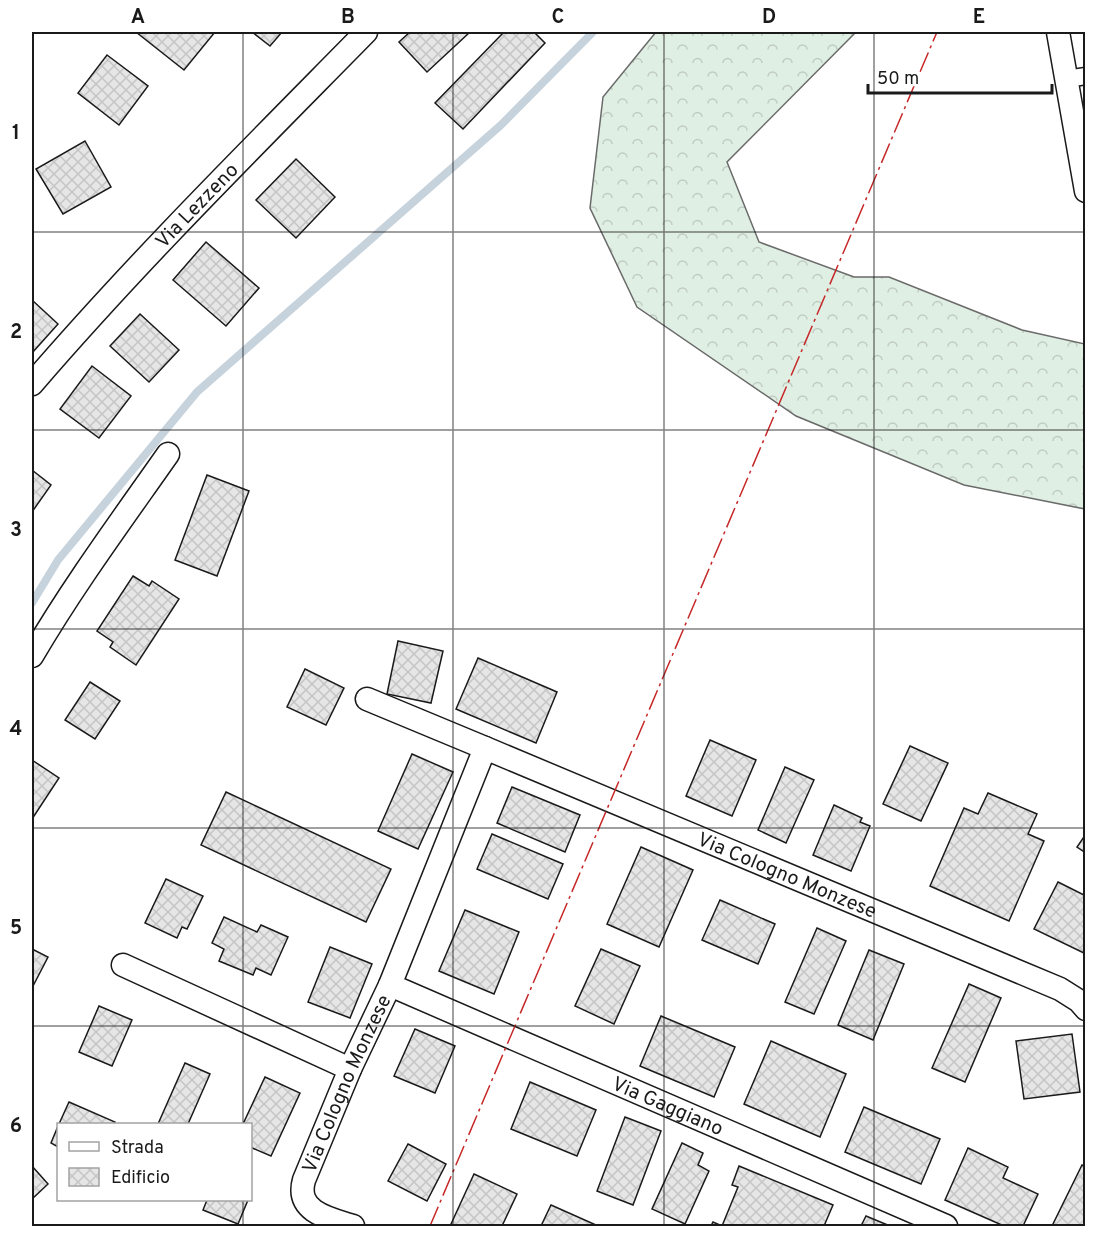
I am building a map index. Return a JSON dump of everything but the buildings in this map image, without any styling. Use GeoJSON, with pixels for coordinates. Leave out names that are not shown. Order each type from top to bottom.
{"type":"FeatureCollection","features":[{"type":"Feature","properties":{"kind":"street","name":"Via Lezzeno"},"geometry":{"type":"LineString","coordinates":[[32,384],[160,243],[366,32]]}},
{"type":"Feature","properties":{"kind":"street"},"geometry":{"type":"LineString","coordinates":[[1058,32],[1076,77],[1086,191]]}},
{"type":"Feature","properties":{"kind":"street"},"geometry":{"type":"LineString","coordinates":[[32,656],[81,579],[168,454]]}},
{"type":"Feature","properties":{"kind":"street","name":"Via Cologno Monzese"},"geometry":{"type":"LineString","coordinates":[[367,699],[1060,989],[1079,1001],[1086,1009]]}},
{"type":"Feature","properties":{"kind":"street","name":"Via Cologno Monzese"},"geometry":{"type":"LineString","coordinates":[[353,1227],[316,1213],[304,1200],[302,1190],[306,1174],[350,1069],[390,986],[485,748]]}},
{"type":"Feature","properties":{"kind":"street"},"geometry":{"type":"LineString","coordinates":[[123,965],[350,1069]]}},
{"type":"Feature","properties":{"kind":"street","name":"Via Gaggiano"},"geometry":{"type":"LineString","coordinates":[[390,986],[946,1227]]}},
{"type":"Feature","properties":{"kind":"green space"},"geometry":{"type":"Polygon","coordinates":[[[656,32],[856,32],[727,162],[759,242],[854,277],[889,277],[1022,330],[1085,344],[1085,509],[964,485],[796,416],[637,307],[590,208],[603,97],[656,32]]]}},
{"type":"Feature","properties":{"kind":"waterway"},"geometry":{"type":"LineString","coordinates":[[32,603],[58,560],[197,392],[501,125],[593,32]]}},
{"type":"Feature","properties":{"kind":"power"},"geometry":{"type":"LineString","coordinates":[[430,1226],[937,32]]}}]}
